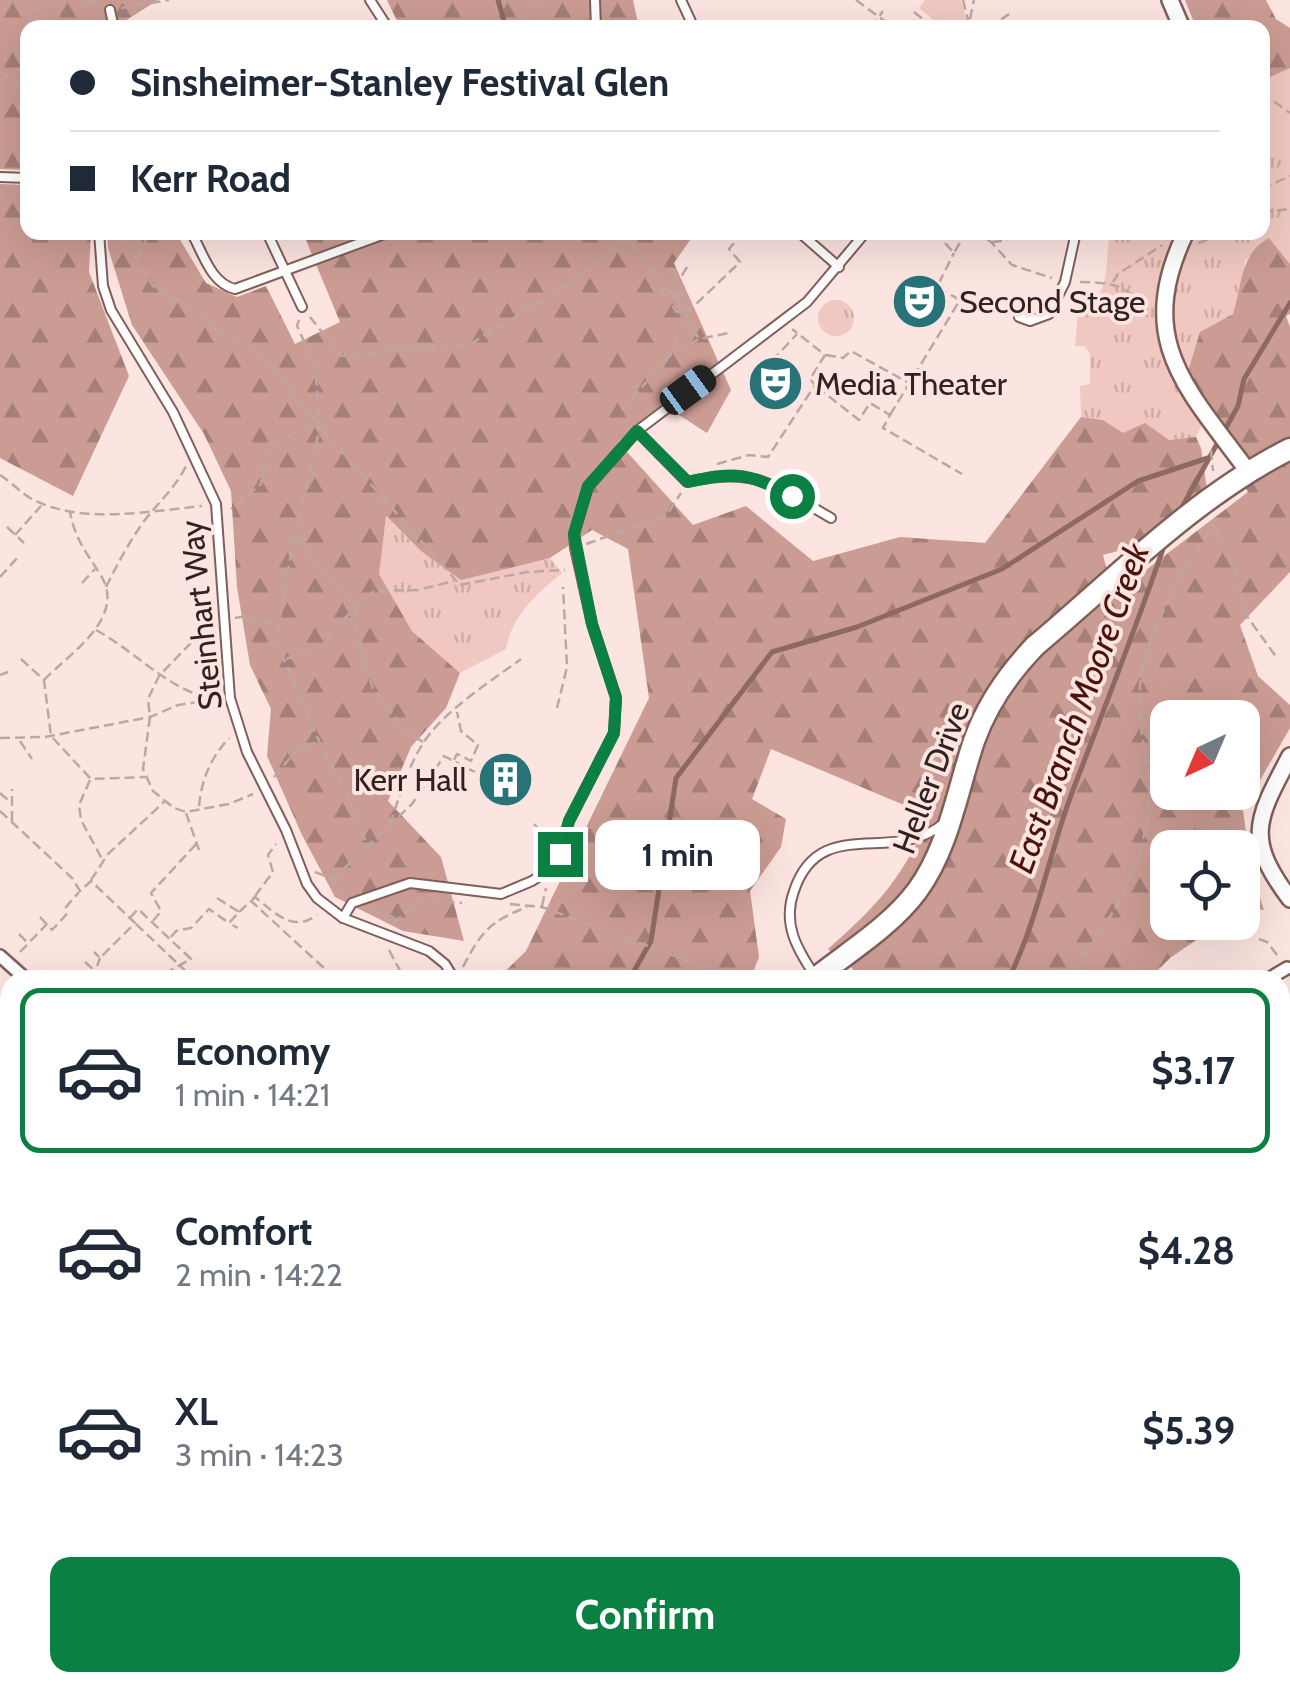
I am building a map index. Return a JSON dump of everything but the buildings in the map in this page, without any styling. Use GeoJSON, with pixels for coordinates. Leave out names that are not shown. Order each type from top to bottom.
{"type":"FeatureCollection","features":[{"type":"Feature","properties":{"kind":"main road","name":"Heller Drive"},"geometry":{"type":"LineString","coordinates":[[827,970],[886,924],[917,892],[934,862],[951,817],[974,739],[1000,687],[1035,646],[1142,556],[1206,516],[1248,470],[1290,449]]}},
{"type":"Feature","properties":{"kind":"street"},"geometry":{"type":"LineString","coordinates":[[1188,240],[1165,282],[1164,317],[1170,348],[1182,380],[1248,470]]}},
{"type":"Feature","properties":{"kind":"street"},"geometry":{"type":"LineString","coordinates":[[1290,756],[1267,800],[1259,830],[1266,864],[1290,899]]}},
{"type":"Feature","properties":{"kind":"lane"},"geometry":{"type":"LineString","coordinates":[[110,10],[112,20]]}},
{"type":"Feature","properties":{"kind":"lane","name":"Steinhart Way"},"geometry":{"type":"LineString","coordinates":[[100,240],[103,286],[111,310],[173,412],[216,504],[230,698],[238,728],[307,884],[326,907],[343,918],[429,951],[448,970]]}},
{"type":"Feature","properties":{"kind":"lane"},"geometry":{"type":"LineString","coordinates":[[195,240],[213,276],[225,286],[245,288],[369,240]]}},
{"type":"Feature","properties":{"kind":"lane"},"geometry":{"type":"LineString","coordinates":[[271,240],[302,307]]}},
{"type":"Feature","properties":{"kind":"lane"},"geometry":{"type":"LineString","coordinates":[[809,240],[839,267]]}},
{"type":"Feature","properties":{"kind":"lane"},"geometry":{"type":"LineString","coordinates":[[343,918],[352,903],[410,883],[501,894],[553,867],[569,821],[614,733],[616,698],[592,624],[574,534],[588,486],[637,431],[808,302],[860,240]]}},
{"type":"Feature","properties":{"kind":"lane"},"geometry":{"type":"LineString","coordinates":[[1020,317],[1030,322],[1048,314],[1065,282],[1074,240]]}},
{"type":"Feature","properties":{"kind":"lane"},"geometry":{"type":"LineString","coordinates":[[637,431],[688,482],[716,475],[756,477],[830,518]]}},
{"type":"Feature","properties":{"kind":"lane"},"geometry":{"type":"LineString","coordinates":[[810,970],[793,939],[788,918],[801,872],[812,858],[839,844],[905,841],[933,832],[951,817]]}},
{"type":"Feature","properties":{"kind":"path"},"geometry":{"type":"LineString","coordinates":[[22,0],[29,20]]}},
{"type":"Feature","properties":{"kind":"path"},"geometry":{"type":"LineString","coordinates":[[26,14],[58,0]]}},
{"type":"Feature","properties":{"kind":"path"},"geometry":{"type":"LineString","coordinates":[[110,10],[170,0]]}},
{"type":"Feature","properties":{"kind":"path"},"geometry":{"type":"LineString","coordinates":[[521,20],[544,0]]}},
{"type":"Feature","properties":{"kind":"path"},"geometry":{"type":"LineString","coordinates":[[856,0],[883,20]]}},
{"type":"Feature","properties":{"kind":"path"},"geometry":{"type":"LineString","coordinates":[[963,0],[970,20]]}},
{"type":"Feature","properties":{"kind":"path"},"geometry":{"type":"LineString","coordinates":[[970,20],[974,0]]}},
{"type":"Feature","properties":{"kind":"path"},"geometry":{"type":"LineString","coordinates":[[877,20],[883,11]]}},
{"type":"Feature","properties":{"kind":"path"},"geometry":{"type":"LineString","coordinates":[[914,12],[924,20]]}},
{"type":"Feature","properties":{"kind":"path"},"geometry":{"type":"LineString","coordinates":[[1000,20],[1008,14]]}},
{"type":"Feature","properties":{"kind":"path"},"geometry":{"type":"LineString","coordinates":[[1270,212],[1290,209]]}},
{"type":"Feature","properties":{"kind":"path"},"geometry":{"type":"LineString","coordinates":[[1270,215],[1274,212]]}},
{"type":"Feature","properties":{"kind":"path"},"geometry":{"type":"LineString","coordinates":[[124,240],[153,286],[199,312],[218,332],[256,348],[460,585],[527,572],[569,570]]}},
{"type":"Feature","properties":{"kind":"path"},"geometry":{"type":"LineString","coordinates":[[137,261],[146,240]]}},
{"type":"Feature","properties":{"kind":"path"},"geometry":{"type":"LineString","coordinates":[[302,307],[342,356],[470,344],[561,290],[627,240]]}},
{"type":"Feature","properties":{"kind":"path"},"geometry":{"type":"LineString","coordinates":[[629,240],[673,294],[698,339]]}},
{"type":"Feature","properties":{"kind":"path"},"geometry":{"type":"LineString","coordinates":[[682,312],[740,262],[729,249],[736,240]]}},
{"type":"Feature","properties":{"kind":"path"},"geometry":{"type":"LineString","coordinates":[[943,240],[954,253]]}},
{"type":"Feature","properties":{"kind":"path"},"geometry":{"type":"LineString","coordinates":[[961,240],[938,287],[960,300],[883,428],[962,474]]}},
{"type":"Feature","properties":{"kind":"path"},"geometry":{"type":"LineString","coordinates":[[988,240],[1012,265],[1065,282],[1112,283],[1124,287],[1148,310]]}},
{"type":"Feature","properties":{"kind":"path"},"geometry":{"type":"LineString","coordinates":[[991,242],[1008,240]]}},
{"type":"Feature","properties":{"kind":"path"},"geometry":{"type":"LineString","coordinates":[[1112,283],[1118,274],[1163,244]]}},
{"type":"Feature","properties":{"kind":"path"},"geometry":{"type":"LineString","coordinates":[[676,303],[687,294],[657,296],[681,277],[687,267]]}},
{"type":"Feature","properties":{"kind":"path"},"geometry":{"type":"LineString","coordinates":[[302,307],[297,326],[314,366],[320,426],[294,535],[276,641],[319,741],[349,798],[367,846]]}},
{"type":"Feature","properties":{"kind":"path"},"geometry":{"type":"LineString","coordinates":[[622,410],[669,356],[690,309]]}},
{"type":"Feature","properties":{"kind":"path"},"geometry":{"type":"LineString","coordinates":[[783,321],[825,354],[843,358],[851,351],[908,383]]}},
{"type":"Feature","properties":{"kind":"path"},"geometry":{"type":"LineString","coordinates":[[669,356],[698,339],[729,333]]}},
{"type":"Feature","properties":{"kind":"path"},"geometry":{"type":"LineString","coordinates":[[772,361],[797,334]]}},
{"type":"Feature","properties":{"kind":"path"},"geometry":{"type":"LineString","coordinates":[[825,354],[810,380],[815,386],[859,420],[870,403],[890,415]]}},
{"type":"Feature","properties":{"kind":"path"},"geometry":{"type":"LineString","coordinates":[[712,466],[749,455],[768,457],[815,386]]}},
{"type":"Feature","properties":{"kind":"path"},"geometry":{"type":"LineString","coordinates":[[217,515],[236,506],[261,484],[266,457],[276,445],[295,432],[320,426]]}},
{"type":"Feature","properties":{"kind":"path"},"geometry":{"type":"LineString","coordinates":[[106,587],[124,551],[180,477],[192,450]]}},
{"type":"Feature","properties":{"kind":"path"},"geometry":{"type":"LineString","coordinates":[[1212,483],[1214,458]]}},
{"type":"Feature","properties":{"kind":"path"},"geometry":{"type":"LineString","coordinates":[[0,475],[43,504],[70,512],[153,511],[216,504]]}},
{"type":"Feature","properties":{"kind":"path"},"geometry":{"type":"LineString","coordinates":[[580,546],[666,516],[688,482]]}},
{"type":"Feature","properties":{"kind":"path"},"geometry":{"type":"LineString","coordinates":[[15,534],[43,504]]}},
{"type":"Feature","properties":{"kind":"path"},"geometry":{"type":"LineString","coordinates":[[44,680],[95,630],[108,610],[106,587],[75,538],[70,512]]}},
{"type":"Feature","properties":{"kind":"path"},"geometry":{"type":"LineString","coordinates":[[1206,516],[1234,566],[1246,614],[1277,658]]}},
{"type":"Feature","properties":{"kind":"path"},"geometry":{"type":"LineString","coordinates":[[1072,970],[1128,887],[1149,804],[1139,697],[1155,628],[1206,516]]}},
{"type":"Feature","properties":{"kind":"path"},"geometry":{"type":"LineString","coordinates":[[8,527],[24,543]]}},
{"type":"Feature","properties":{"kind":"path"},"geometry":{"type":"LineString","coordinates":[[294,535],[354,607],[362,659],[373,688],[405,730],[423,742]]}},
{"type":"Feature","properties":{"kind":"path"},"geometry":{"type":"LineString","coordinates":[[0,577],[19,556]]}},
{"type":"Feature","properties":{"kind":"path"},"geometry":{"type":"LineString","coordinates":[[82,583],[96,569]]}},
{"type":"Feature","properties":{"kind":"path"},"geometry":{"type":"LineString","coordinates":[[284,659],[325,645],[334,628],[374,591],[418,590],[455,581]]}},
{"type":"Feature","properties":{"kind":"path"},"geometry":{"type":"LineString","coordinates":[[557,708],[567,666],[563,587]]}},
{"type":"Feature","properties":{"kind":"path"},"geometry":{"type":"LineString","coordinates":[[199,850],[186,812],[154,791],[142,769],[150,717],[148,699],[159,676],[212,621],[247,616],[279,626]]}},
{"type":"Feature","properties":{"kind":"path"},"geometry":{"type":"LineString","coordinates":[[95,630],[120,643],[184,691],[212,700]]}},
{"type":"Feature","properties":{"kind":"path"},"geometry":{"type":"LineString","coordinates":[[20,659],[44,680],[51,736],[91,779]]}},
{"type":"Feature","properties":{"kind":"path"},"geometry":{"type":"LineString","coordinates":[[390,824],[423,742],[456,710],[521,659]]}},
{"type":"Feature","properties":{"kind":"path"},"geometry":{"type":"LineString","coordinates":[[0,675],[8,672]]}},
{"type":"Feature","properties":{"kind":"path"},"geometry":{"type":"LineString","coordinates":[[0,738],[51,736],[150,717],[178,705],[230,698]]}},
{"type":"Feature","properties":{"kind":"path"},"geometry":{"type":"LineString","coordinates":[[453,761],[457,754],[470,761],[478,745],[461,732],[456,710]]}},
{"type":"Feature","properties":{"kind":"path"},"geometry":{"type":"LineString","coordinates":[[199,808],[201,784],[212,758],[238,728]]}},
{"type":"Feature","properties":{"kind":"path"},"geometry":{"type":"LineString","coordinates":[[19,740],[32,760]]}},
{"type":"Feature","properties":{"kind":"path"},"geometry":{"type":"LineString","coordinates":[[186,812],[229,804],[264,790],[295,752],[319,741]]}},
{"type":"Feature","properties":{"kind":"path"},"geometry":{"type":"LineString","coordinates":[[398,919],[352,903],[333,879],[412,804],[444,756],[475,772]]}},
{"type":"Feature","properties":{"kind":"path"},"geometry":{"type":"LineString","coordinates":[[91,779],[146,776]]}},
{"type":"Feature","properties":{"kind":"path"},"geometry":{"type":"LineString","coordinates":[[91,779],[79,805],[81,820],[103,862]]}},
{"type":"Feature","properties":{"kind":"path"},"geometry":{"type":"LineString","coordinates":[[12,789],[12,822]]}},
{"type":"Feature","properties":{"kind":"path"},"geometry":{"type":"LineString","coordinates":[[0,794],[10,802]]}},
{"type":"Feature","properties":{"kind":"path"},"geometry":{"type":"LineString","coordinates":[[399,796],[412,804]]}},
{"type":"Feature","properties":{"kind":"path"},"geometry":{"type":"LineString","coordinates":[[40,917],[52,930],[66,915],[66,906],[103,862],[165,801]]}},
{"type":"Feature","properties":{"kind":"path"},"geometry":{"type":"LineString","coordinates":[[0,811],[80,891]]}},
{"type":"Feature","properties":{"kind":"path"},"geometry":{"type":"LineString","coordinates":[[534,824],[550,843]]}},
{"type":"Feature","properties":{"kind":"path"},"geometry":{"type":"LineString","coordinates":[[229,923],[273,872],[268,855],[286,830]]}},
{"type":"Feature","properties":{"kind":"path"},"geometry":{"type":"LineString","coordinates":[[152,922],[161,911],[151,893],[198,842]]}},
{"type":"Feature","properties":{"kind":"path"},"geometry":{"type":"LineString","coordinates":[[90,881],[184,970]]}},
{"type":"Feature","properties":{"kind":"path"},"geometry":{"type":"LineString","coordinates":[[542,907],[546,888]]}},
{"type":"Feature","properties":{"kind":"path"},"geometry":{"type":"LineString","coordinates":[[217,898],[239,912]]}},
{"type":"Feature","properties":{"kind":"path"},"geometry":{"type":"LineString","coordinates":[[253,899],[294,923],[312,920],[326,907]]}},
{"type":"Feature","properties":{"kind":"path"},"geometry":{"type":"LineString","coordinates":[[253,899],[327,970]]}},
{"type":"Feature","properties":{"kind":"path"},"geometry":{"type":"LineString","coordinates":[[386,929],[421,900]]}},
{"type":"Feature","properties":{"kind":"path"},"geometry":{"type":"LineString","coordinates":[[502,904],[542,907],[713,970]]}},
{"type":"Feature","properties":{"kind":"path"},"geometry":{"type":"LineString","coordinates":[[462,968],[481,933],[492,923],[531,905]]}},
{"type":"Feature","properties":{"kind":"path"},"geometry":{"type":"LineString","coordinates":[[129,918],[138,909],[191,959],[172,970]]}},
{"type":"Feature","properties":{"kind":"path"},"geometry":{"type":"LineString","coordinates":[[170,938],[191,928],[209,909],[238,928]]}},
{"type":"Feature","properties":{"kind":"path"},"geometry":{"type":"LineString","coordinates":[[96,970],[100,958],[134,923]]}},
{"type":"Feature","properties":{"kind":"path"},"geometry":{"type":"LineString","coordinates":[[4,960],[47,924]]}},
{"type":"Feature","properties":{"kind":"path"},"geometry":{"type":"LineString","coordinates":[[19,934],[28,943]]}},
{"type":"Feature","properties":{"kind":"path"},"geometry":{"type":"LineString","coordinates":[[1260,939],[1267,942],[1287,968]]}},
{"type":"Feature","properties":{"kind":"path"},"geometry":{"type":"LineString","coordinates":[[386,944],[400,970]]}},
{"type":"Feature","properties":{"kind":"path"},"geometry":{"type":"LineString","coordinates":[[94,952],[100,958]]}},
{"type":"Feature","properties":{"kind":"path"},"geometry":{"type":"LineString","coordinates":[[85,962],[95,970]]}},
{"type":"Feature","properties":{"kind":"green space"},"geometry":{"type":"Polygon","coordinates":[[[0,0],[158,0],[127,20],[20,20],[20,170],[0,169],[0,0]]]}},
{"type":"Feature","properties":{"kind":"green space"},"geometry":{"type":"Polygon","coordinates":[[[387,0],[633,0],[637,20],[397,20],[387,0]]]}},
{"type":"Feature","properties":{"kind":"green space"},"geometry":{"type":"Polygon","coordinates":[[[925,0],[961,0],[966,20],[934,20],[919,8],[925,0]]]}},
{"type":"Feature","properties":{"kind":"green space"},"geometry":{"type":"Polygon","coordinates":[[[1185,0],[1266,0],[1276,19],[1290,28],[1290,119],[1270,99],[1270,20],[1193,20],[1185,0]]]}},
{"type":"Feature","properties":{"kind":"green space"},"geometry":{"type":"Polygon","coordinates":[[[1290,68],[1290,151],[1270,152],[1270,77],[1290,68]]]}},
{"type":"Feature","properties":{"kind":"green space"},"geometry":{"type":"Polygon","coordinates":[[[1270,99],[1290,119],[1290,264],[1270,239],[1270,99]]]}},
{"type":"Feature","properties":{"kind":"green space"},"geometry":{"type":"Polygon","coordinates":[[[0,184],[20,185],[20,240],[91,240],[89,272],[129,376],[73,496],[0,458],[0,184]]]}},
{"type":"Feature","properties":{"kind":"green space"},"geometry":{"type":"Polygon","coordinates":[[[1270,239],[1290,264],[1290,314],[1286,316],[1290,327],[1290,572],[1240,625],[1258,676],[1290,705],[1290,728],[1260,780],[1260,700],[1150,700],[1150,810],[1243,810],[1246,830],[1150,830],[1150,940],[1196,940],[1158,970],[853,970],[828,949],[888,889],[930,816],[771,749],[752,799],[786,819],[781,847],[750,891],[759,957],[754,970],[506,970],[526,951],[649,698],[628,549],[592,530],[550,558],[461,580],[421,551],[386,516],[379,574],[412,631],[460,673],[446,708],[411,747],[388,801],[441,857],[464,941],[403,931],[335,897],[267,756],[271,709],[250,665],[237,587],[231,491],[204,434],[132,325],[107,240],[180,240],[206,283],[237,297],[266,286],[295,344],[340,322],[306,240],[690,240],[674,263],[731,390],[707,433],[662,404],[618,442],[693,525],[746,506],[813,561],[900,537],[985,543],[1081,417],[1103,420],[1123,433],[1145,423],[1169,440],[1196,437],[1207,489],[1129,548],[1103,555],[1113,595],[1248,492],[1187,375],[1200,332],[1233,314],[1247,261],[1259,244],[1270,239]]]}},
{"type":"Feature","properties":{"kind":"green space"},"geometry":{"type":"Polygon","coordinates":[[[1109,240],[1267,240],[1245,261],[1242,287],[1207,414],[1196,437],[1180,441],[1123,433],[1103,420],[1081,417],[1080,386],[1090,384],[1090,353],[1084,346],[1075,346],[1078,311],[1097,298],[1105,278],[1109,240]]]}},
{"type":"Feature","properties":{"kind":"green space"},"geometry":{"type":"Polygon","coordinates":[[[836,300],[849,305],[854,318],[849,331],[836,336],[823,331],[818,318],[823,305],[836,300]]]}},
{"type":"Feature","properties":{"kind":"green space"},"geometry":{"type":"Polygon","coordinates":[[[385,516],[421,551],[461,579],[550,558],[562,573],[520,616],[506,649],[460,673],[412,631],[379,574],[385,516]]]}},
{"type":"Feature","properties":{"kind":"waterway"},"geometry":{"type":"LineString","coordinates":[[498,0],[504,20]]}},
{"type":"Feature","properties":{"kind":"waterway","name":"East Branch Moore Creek"},"geometry":{"type":"LineString","coordinates":[[1181,509],[1238,406],[1244,379],[1290,303]]}},
{"type":"Feature","properties":{"kind":"waterway","name":"East Branch Moore Creek"},"geometry":{"type":"LineString","coordinates":[[635,970],[651,941],[676,778],[772,652],[857,627],[1002,569],[1138,481],[1208,458]]}},
{"type":"Feature","properties":{"kind":"waterway","name":"East Branch Moore Creek"},"geometry":{"type":"LineString","coordinates":[[1013,970],[1035,913],[1070,798],[1164,546]]}},
{"type":"Feature","properties":{"kind":"place","name":"Second Stage"},"geometry":{"type":"Point","coordinates":[920,302]}},
{"type":"Feature","properties":{"kind":"place","name":"Media Theater"},"geometry":{"type":"Point","coordinates":[776,384]}},
{"type":"Feature","properties":{"kind":"place","name":"Kerr Hall"},"geometry":{"type":"Point","coordinates":[506,780]}},
{"type":"Feature","properties":{"kind":"route"},"geometry":{"type":"LineString","coordinates":[[560,854],[569,821],[614,733],[616,698],[592,624],[575,548],[574,534],[588,486],[637,431],[688,482],[716,475],[756,477],[792,496]]}}]}
